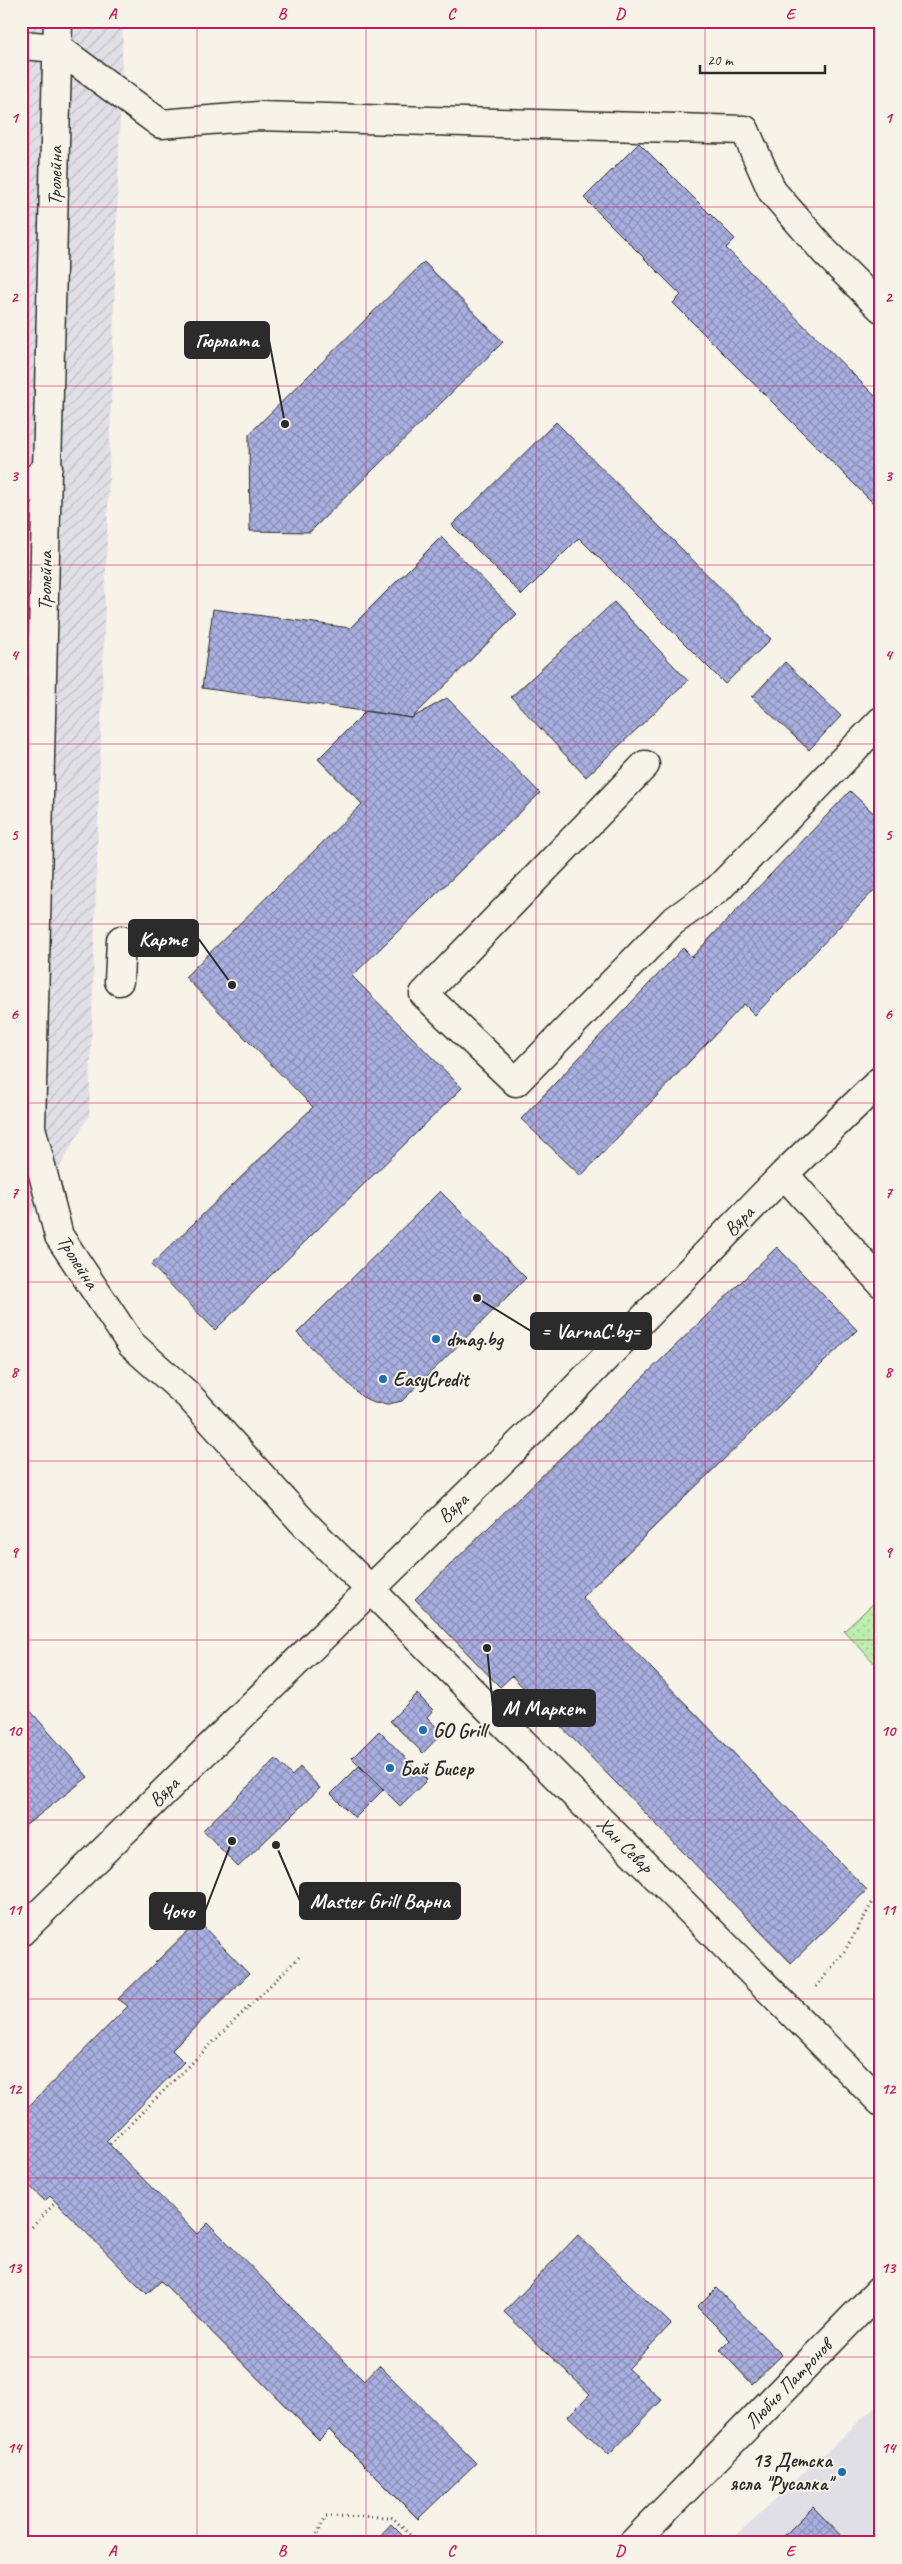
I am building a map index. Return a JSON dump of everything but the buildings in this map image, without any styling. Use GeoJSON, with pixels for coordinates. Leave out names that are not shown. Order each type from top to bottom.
{"type":"FeatureCollection","features":[{"type":"Feature","properties":{"kind":"street","name":"Тролейна"},"geometry":{"type":"LineString","coordinates":[[58,21],[48,467],[26,1132],[59,1236],[131,1344],[189,1396],[302,1520],[370,1588]]}},
{"type":"Feature","properties":{"kind":"street"},"geometry":{"type":"LineString","coordinates":[[21,45],[58,48],[161,124],[259,116],[745,130],[772,191],[825,252],[881,308]]}},
{"type":"Feature","properties":{"kind":"street"},"geometry":{"type":"LineString","coordinates":[[21,492],[48,467]]}},
{"type":"Feature","properties":{"kind":"street"},"geometry":{"type":"LineString","coordinates":[[644,765],[424,994],[516,1082],[672,922],[718,889],[881,721]]}},
{"type":"Feature","properties":{"kind":"street"},"geometry":{"type":"LineString","coordinates":[[119,981],[121,940]]}},
{"type":"Feature","properties":{"kind":"street","name":"Вяра"},"geometry":{"type":"LineString","coordinates":[[21,1932],[571,1393],[784,1174],[881,1080]]}},
{"type":"Feature","properties":{"kind":"street"},"geometry":{"type":"LineString","coordinates":[[784,1174],[881,1284]]}},
{"type":"Feature","properties":{"kind":"street","name":"Хан Севар"},"geometry":{"type":"LineString","coordinates":[[370,1588],[881,2102]]}},
{"type":"Feature","properties":{"kind":"street","name":"Любчо Патронов"},"geometry":{"type":"LineString","coordinates":[[633,2543],[881,2289]]}},
{"type":"Feature","properties":{"kind":"path"},"geometry":{"type":"LineString","coordinates":[[794,2016],[844,1952],[881,1888]]}},
{"type":"Feature","properties":{"kind":"path"},"geometry":{"type":"LineString","coordinates":[[110,2144],[299,1957]]}},
{"type":"Feature","properties":{"kind":"path"},"geometry":{"type":"LineString","coordinates":[[32,2227],[56,2202]]}},
{"type":"Feature","properties":{"kind":"path"},"geometry":{"type":"LineString","coordinates":[[313,2543],[326,2516],[392,2517],[418,2543]]}},
{"type":"Feature","properties":{"kind":"shaded area"},"geometry":{"type":"Polygon","coordinates":[[[21,21],[123,21],[89,1116],[21,1233],[21,21]]]}},
{"type":"Feature","properties":{"kind":"shaded area","name":"13 Детска ясла \"Русалка\""},"geometry":{"type":"Polygon","coordinates":[[[881,2401],[881,2543],[728,2543],[881,2401]]]}},
{"type":"Feature","properties":{"kind":"green space"},"geometry":{"type":"Polygon","coordinates":[[[881,1596],[881,1670],[844,1631],[881,1596]]]}},
{"type":"Feature","properties":{"kind":"place","name":"Гюрлата"},"geometry":{"type":"Point","coordinates":[285,424]}},
{"type":"Feature","properties":{"kind":"place","name":"Карте"},"geometry":{"type":"Point","coordinates":[232,985]}},
{"type":"Feature","properties":{"kind":"place","name":"= VarnaC.bg="},"geometry":{"type":"Point","coordinates":[477,1298]}},
{"type":"Feature","properties":{"kind":"place","name":"dmag.bg"},"geometry":{"type":"Point","coordinates":[436,1339]}},
{"type":"Feature","properties":{"kind":"place","name":"EasyCredit"},"geometry":{"type":"Point","coordinates":[383,1379]}},
{"type":"Feature","properties":{"kind":"place","name":"М Маркет"},"geometry":{"type":"Point","coordinates":[487,1648]}},
{"type":"Feature","properties":{"kind":"place","name":"GO Grill"},"geometry":{"type":"Point","coordinates":[423,1730]}},
{"type":"Feature","properties":{"kind":"place","name":"Бай Бисер"},"geometry":{"type":"Point","coordinates":[390,1768]}},
{"type":"Feature","properties":{"kind":"place","name":"Чочо"},"geometry":{"type":"Point","coordinates":[232,1841]}},
{"type":"Feature","properties":{"kind":"place","name":"Master Grill Варна"},"geometry":{"type":"Point","coordinates":[276,1845]}},
{"type":"Feature","properties":{"kind":"place","name":"13 Детска ясла \"Русалка\""},"geometry":{"type":"Point","coordinates":[842,2472]}}]}
